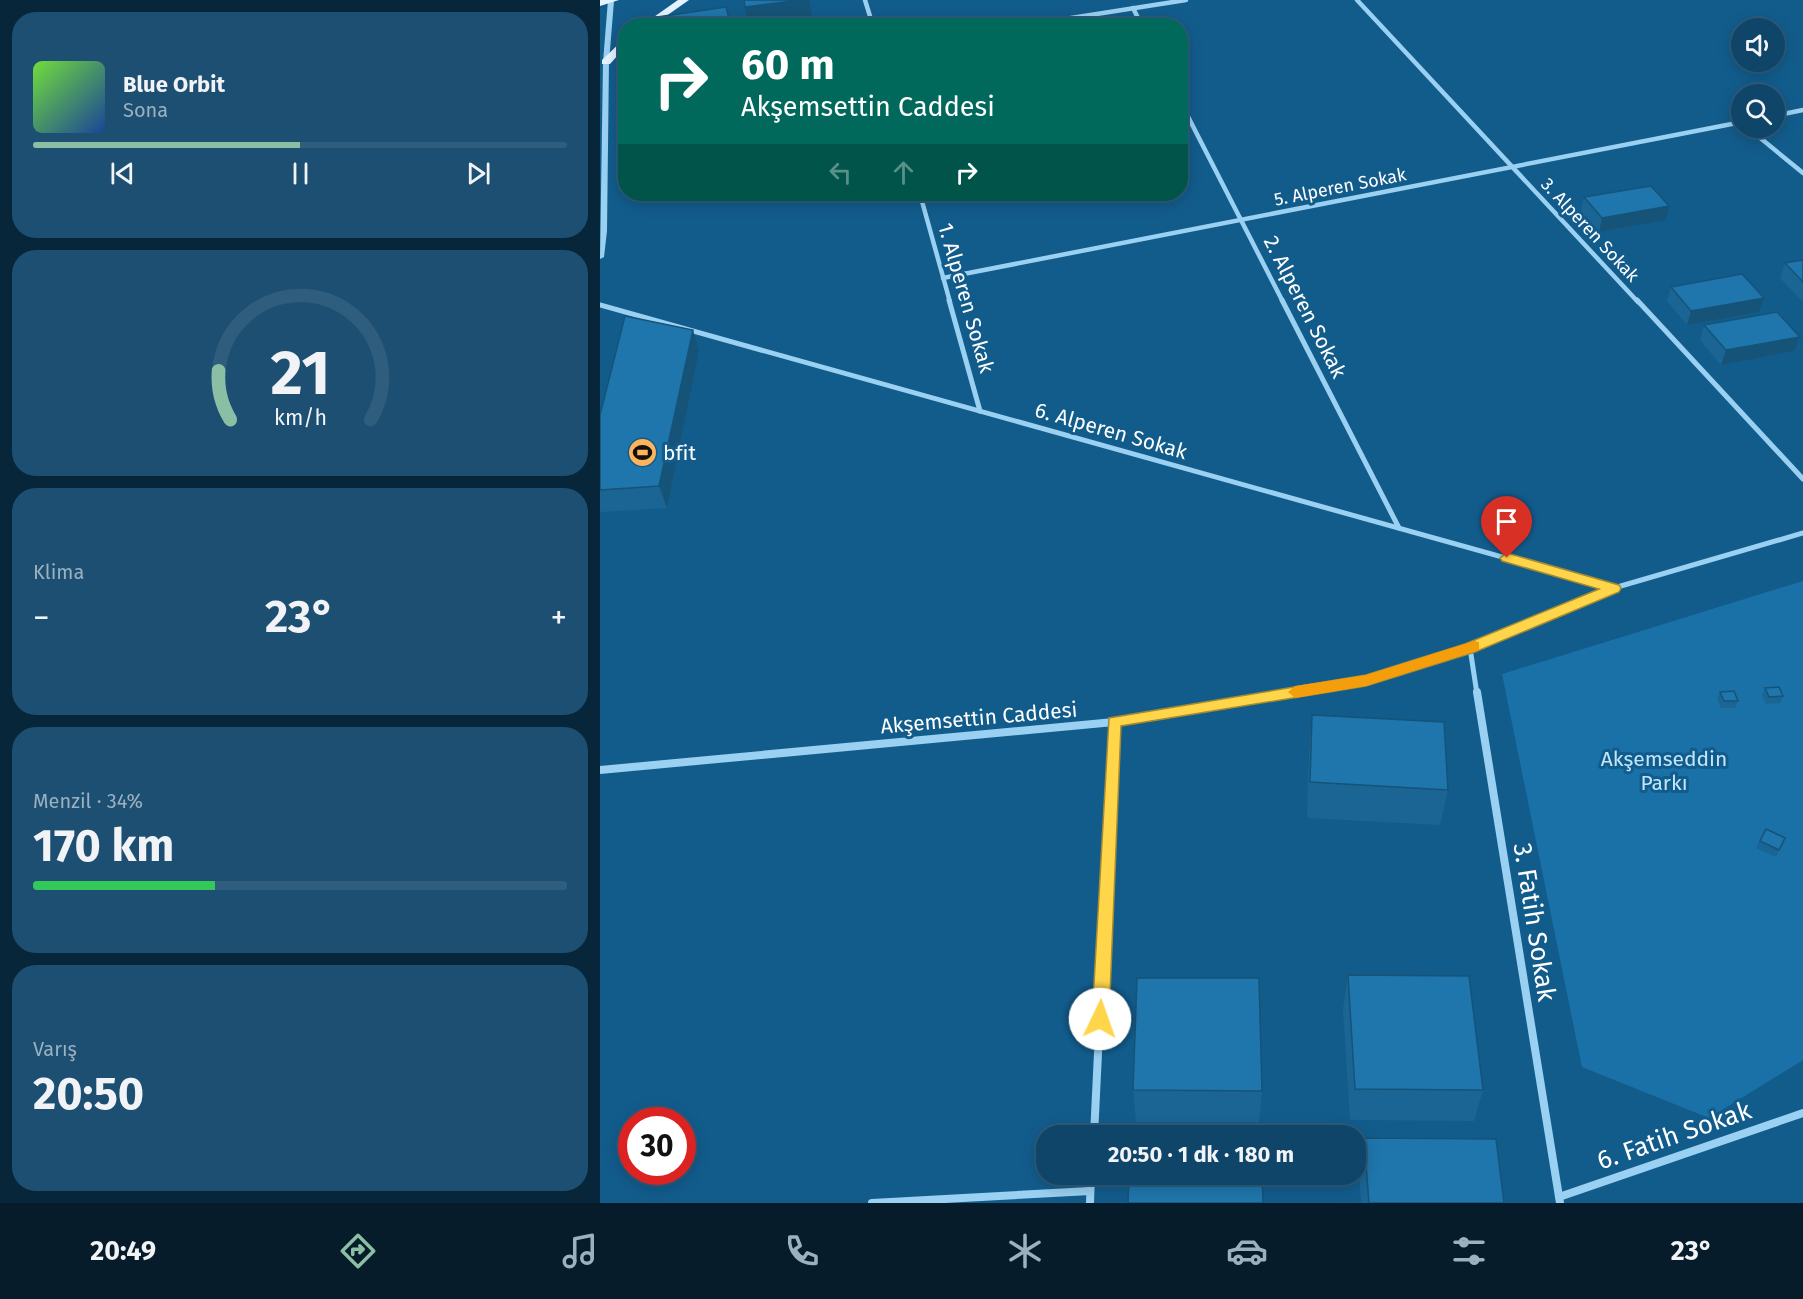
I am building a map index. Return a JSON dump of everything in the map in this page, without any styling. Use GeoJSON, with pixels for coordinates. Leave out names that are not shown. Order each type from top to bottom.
{"type":"FeatureCollection","features":[{"type":"Feature","properties":{"kind":"main road"},"geometry":{"type":"LineString","coordinates":[[600,3],[612,0]]}},
{"type":"Feature","properties":{"kind":"main road"},"geometry":{"type":"LineString","coordinates":[[657,18],[684,0]]}},
{"type":"Feature","properties":{"kind":"main road"},"geometry":{"type":"LineString","coordinates":[[606,62],[618,49]]}},
{"type":"Feature","properties":{"kind":"street"},"geometry":{"type":"LineString","coordinates":[[600,256],[607,127],[606,62],[612,0]]}},
{"type":"Feature","properties":{"kind":"street"},"geometry":{"type":"LineString","coordinates":[[865,0],[871,18]]}},
{"type":"Feature","properties":{"kind":"street"},"geometry":{"type":"LineString","coordinates":[[1070,18],[1186,0]]}},
{"type":"Feature","properties":{"kind":"street","name":"3. Alperen Sokak"},"geometry":{"type":"LineString","coordinates":[[1357,0],[1803,479]]}},
{"type":"Feature","properties":{"kind":"street"},"geometry":{"type":"LineString","coordinates":[[1133,8],[1138,18]]}},
{"type":"Feature","properties":{"kind":"street"},"geometry":{"type":"LineString","coordinates":[[1785,114],[1803,110]]}},
{"type":"Feature","properties":{"kind":"street","name":"2. Alperen Sokak"},"geometry":{"type":"LineString","coordinates":[[1188,116],[1399,528]]}},
{"type":"Feature","properties":{"kind":"street","name":"5. Alperen Sokak"},"geometry":{"type":"LineString","coordinates":[[943,278],[1731,124]]}},
{"type":"Feature","properties":{"kind":"street"},"geometry":{"type":"LineString","coordinates":[[1760,138],[1803,173]]}},
{"type":"Feature","properties":{"kind":"street","name":"1. Alperen Sokak"},"geometry":{"type":"LineString","coordinates":[[922,201],[980,411]]}},
{"type":"Feature","properties":{"kind":"street","name":"6. Alperen Sokak"},"geometry":{"type":"LineString","coordinates":[[600,305],[1614,588]]}},
{"type":"Feature","properties":{"kind":"street","name":"Akşemsettin Caddesi"},"geometry":{"type":"LineString","coordinates":[[600,770],[1114,722],[1366,680],[1470,648],[1614,588],[1803,533]]}},
{"type":"Feature","properties":{"kind":"street","name":"3. Fatih Sokak"},"geometry":{"type":"LineString","coordinates":[[1470,648],[1559,1200]]}},
{"type":"Feature","properties":{"kind":"street"},"geometry":{"type":"LineString","coordinates":[[1095,1125],[1114,722]]}},
{"type":"Feature","properties":{"kind":"street","name":"6. Fatih Sokak"},"geometry":{"type":"LineString","coordinates":[[1559,1200],[1803,1113]]}},
{"type":"Feature","properties":{"kind":"street"},"geometry":{"type":"LineString","coordinates":[[1090,1185],[1090,1203]]}},
{"type":"Feature","properties":{"kind":"street"},"geometry":{"type":"LineString","coordinates":[[872,1203],[1090,1191]]}},
{"type":"Feature","properties":{"kind":"green space","name":"Akşemseddin Parkı"},"geometry":{"type":"Polygon","coordinates":[[[1803,581],[1803,1060],[1709,1118],[1582,1067],[1502,674],[1803,581]]]}},
{"type":"Feature","properties":{"kind":"building"},"geometry":{"type":"Polygon","coordinates":[[[744,0],[801,0],[745,7],[744,0]]]}},
{"type":"Feature","properties":{"kind":"building"},"geometry":{"type":"Polygon","coordinates":[[[726,7],[729,18],[651,18],[726,7]]]}},
{"type":"Feature","properties":{"kind":"building"},"geometry":{"type":"Polygon","coordinates":[[[1651,186],[1669,206],[1602,218],[1584,197],[1651,186]]]}},
{"type":"Feature","properties":{"kind":"building"},"geometry":{"type":"Polygon","coordinates":[[[1803,260],[1803,282],[1785,263],[1803,260]]]}},
{"type":"Feature","properties":{"kind":"building"},"geometry":{"type":"Polygon","coordinates":[[[1742,274],[1764,298],[1691,311],[1671,287],[1742,274]]]}},
{"type":"Feature","properties":{"kind":"building"},"geometry":{"type":"Polygon","coordinates":[[[1777,312],[1800,337],[1726,350],[1704,325],[1777,312]]]}},
{"type":"Feature","properties":{"kind":"building"},"geometry":{"type":"Polygon","coordinates":[[[625,316],[693,330],[659,486],[600,490],[600,415],[625,316]]]}},
{"type":"Feature","properties":{"kind":"building"},"geometry":{"type":"Polygon","coordinates":[[[1779,687],[1783,696],[1769,697],[1765,688],[1779,687]]]}},
{"type":"Feature","properties":{"kind":"building"},"geometry":{"type":"Polygon","coordinates":[[[1734,691],[1738,701],[1724,701],[1720,692],[1734,691]]]}},
{"type":"Feature","properties":{"kind":"building"},"geometry":{"type":"Polygon","coordinates":[[[1312,715],[1444,722],[1448,790],[1310,782],[1312,715]]]}},
{"type":"Feature","properties":{"kind":"building"},"geometry":{"type":"Polygon","coordinates":[[[1766,829],[1785,838],[1779,850],[1760,841],[1766,829]]]}},
{"type":"Feature","properties":{"kind":"building"},"geometry":{"type":"Polygon","coordinates":[[[1348,975],[1469,976],[1483,1090],[1355,1089],[1348,975]]]}},
{"type":"Feature","properties":{"kind":"building"},"geometry":{"type":"Polygon","coordinates":[[[1137,978],[1259,978],[1262,1091],[1133,1090],[1137,978]]]}},
{"type":"Feature","properties":{"kind":"building"},"geometry":{"type":"Polygon","coordinates":[[[1366,1138],[1496,1139],[1504,1203],[1369,1203],[1366,1138]]]}},
{"type":"Feature","properties":{"kind":"building"},"geometry":{"type":"Polygon","coordinates":[[[1129,1185],[1262,1185],[1263,1203],[1128,1203],[1129,1185]]]}},
{"type":"Feature","properties":{"kind":"slow traffic"},"geometry":{"type":"LineString","coordinates":[[1295,692],[1366,680],[1474,646]]}},
{"type":"Feature","properties":{"kind":"place","name":"bfit"},"geometry":{"type":"Point","coordinates":[642,453]}},
{"type":"Feature","properties":{"kind":"route"},"geometry":{"type":"LineString","coordinates":[[1100,1019],[1114,722],[1366,680],[1470,648],[1614,588],[1507,558]]}}]}
